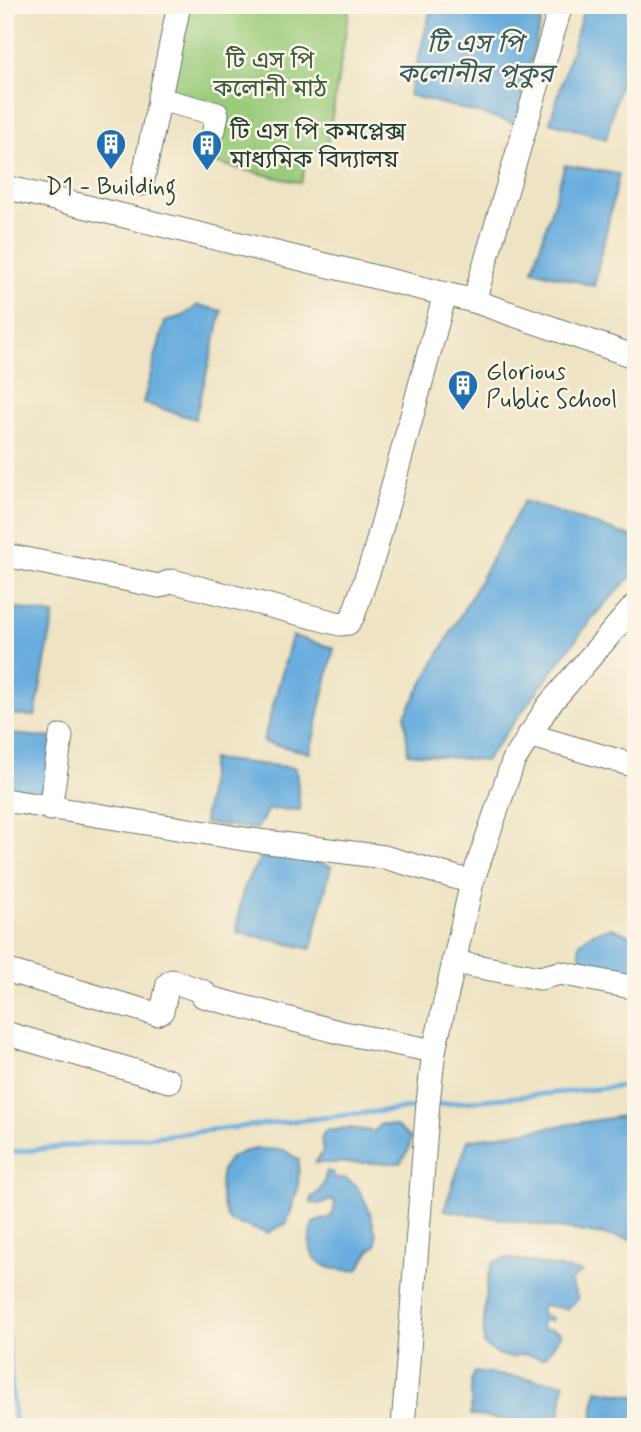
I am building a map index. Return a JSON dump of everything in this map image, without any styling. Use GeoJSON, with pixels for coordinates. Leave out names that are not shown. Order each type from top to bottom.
{"type":"FeatureCollection","features":[{"type":"Feature","properties":{"kind":"street"},"geometry":{"type":"LineString","coordinates":[[142,184],[179,5]]}},
{"type":"Feature","properties":{"kind":"street"},"geometry":{"type":"LineString","coordinates":[[474,301],[561,5]]}},
{"type":"Feature","properties":{"kind":"street"},"geometry":{"type":"LineString","coordinates":[[159,99],[217,114],[214,130]]}},
{"type":"Feature","properties":{"kind":"street"},"geometry":{"type":"LineString","coordinates":[[5,187],[474,301],[636,357]]}},
{"type":"Feature","properties":{"kind":"street"},"geometry":{"type":"LineString","coordinates":[[5,555],[159,586],[172,581],[340,624],[348,623],[353,616],[374,555],[446,294]]}},
{"type":"Feature","properties":{"kind":"street"},"geometry":{"type":"LineString","coordinates":[[403,1427],[434,1051],[472,881],[513,762],[548,706],[636,604]]}},
{"type":"Feature","properties":{"kind":"street"},"geometry":{"type":"LineString","coordinates":[[50,809],[61,736]]}},
{"type":"Feature","properties":{"kind":"street"},"geometry":{"type":"LineString","coordinates":[[529,736],[636,766]]}},
{"type":"Feature","properties":{"kind":"street"},"geometry":{"type":"LineString","coordinates":[[5,800],[244,839],[384,857],[472,881]]}},
{"type":"Feature","properties":{"kind":"street"},"geometry":{"type":"LineString","coordinates":[[453,962],[540,978],[559,973],[636,988]]}},
{"type":"Feature","properties":{"kind":"street"},"geometry":{"type":"LineString","coordinates":[[5,970],[156,1014],[162,1011],[172,981],[204,992],[203,996],[339,1032],[434,1051]]}},
{"type":"Feature","properties":{"kind":"street"},"geometry":{"type":"LineString","coordinates":[[5,1033],[169,1082]]}},
{"type":"Feature","properties":{"kind":"green space","name":"টি এস পি কলোনী মাঠ"},"geometry":{"type":"Polygon","coordinates":[[[180,5],[350,5],[326,153],[309,150],[301,183],[206,161],[215,115],[159,100],[180,5]]]}},
{"type":"Feature","properties":{"kind":"water","name":"টি এস পি কলোনীর পুকুর"},"geometry":{"type":"Polygon","coordinates":[[[432,5],[545,5],[515,123],[409,95],[432,5]]]}},
{"type":"Feature","properties":{"kind":"water"},"geometry":{"type":"Polygon","coordinates":[[[585,5],[636,5],[636,21],[606,139],[550,122],[585,5]]]}},
{"type":"Feature","properties":{"kind":"water"},"geometry":{"type":"Polygon","coordinates":[[[565,165],[619,174],[594,286],[533,270],[565,165]]]}},
{"type":"Feature","properties":{"kind":"water"},"geometry":{"type":"Polygon","coordinates":[[[198,305],[222,311],[195,419],[143,403],[165,321],[183,316],[198,305]]]}},
{"type":"Feature","properties":{"kind":"water"},"geometry":{"type":"Polygon","coordinates":[[[524,501],[636,538],[634,573],[593,617],[485,761],[408,753],[405,715],[524,501]]]}},
{"type":"Feature","properties":{"kind":"water"},"geometry":{"type":"Polygon","coordinates":[[[5,606],[54,615],[35,716],[5,714],[5,606]]]}},
{"type":"Feature","properties":{"kind":"water"},"geometry":{"type":"Polygon","coordinates":[[[292,636],[334,648],[310,753],[263,742],[292,636]]]}},
{"type":"Feature","properties":{"kind":"water"},"geometry":{"type":"Polygon","coordinates":[[[10,734],[53,738],[44,804],[5,795],[5,758],[10,734]]]}},
{"type":"Feature","properties":{"kind":"water"},"geometry":{"type":"Polygon","coordinates":[[[212,759],[296,768],[300,810],[268,809],[257,829],[204,823],[212,759]]]}},
{"type":"Feature","properties":{"kind":"water"},"geometry":{"type":"Polygon","coordinates":[[[266,850],[331,866],[311,949],[237,932],[244,889],[266,850]]]}},
{"type":"Feature","properties":{"kind":"water"},"geometry":{"type":"Polygon","coordinates":[[[612,928],[636,938],[636,978],[597,970],[583,961],[579,953],[580,942],[593,933],[612,928]]]}},
{"type":"Feature","properties":{"kind":"water"},"geometry":{"type":"Polygon","coordinates":[[[636,1114],[636,1240],[444,1210],[468,1140],[636,1114]]]}},
{"type":"Feature","properties":{"kind":"water"},"geometry":{"type":"Polygon","coordinates":[[[381,1124],[396,1126],[411,1138],[409,1149],[400,1163],[315,1163],[323,1151],[322,1137],[328,1129],[375,1131],[381,1124]]]}},
{"type":"Feature","properties":{"kind":"water"},"geometry":{"type":"Polygon","coordinates":[[[257,1149],[284,1150],[299,1160],[298,1188],[287,1223],[267,1233],[229,1221],[221,1194],[221,1175],[227,1162],[232,1157],[257,1149]]]}},
{"type":"Feature","properties":{"kind":"water"},"geometry":{"type":"Polygon","coordinates":[[[327,1171],[334,1173],[333,1178],[352,1182],[371,1216],[376,1245],[357,1270],[325,1266],[318,1261],[310,1246],[313,1223],[329,1218],[333,1213],[333,1200],[311,1203],[311,1197],[321,1189],[327,1171]]]}},
{"type":"Feature","properties":{"kind":"water"},"geometry":{"type":"Polygon","coordinates":[[[508,1258],[582,1272],[570,1281],[578,1299],[567,1309],[544,1305],[541,1308],[541,1314],[552,1318],[551,1321],[544,1320],[541,1323],[543,1330],[550,1329],[561,1333],[546,1356],[540,1358],[522,1355],[511,1358],[484,1345],[485,1303],[490,1270],[493,1262],[508,1258]]]}},
{"type":"Feature","properties":{"kind":"water"},"geometry":{"type":"Polygon","coordinates":[[[474,1372],[564,1383],[560,1415],[553,1416],[547,1426],[471,1415],[471,1379],[474,1372]]]}},
{"type":"Feature","properties":{"kind":"water"},"geometry":{"type":"Polygon","coordinates":[[[597,1390],[636,1396],[636,1427],[591,1427],[597,1390]]]}},
{"type":"Feature","properties":{"kind":"waterway"},"geometry":{"type":"LineString","coordinates":[[433,1105],[636,1085]]}},
{"type":"Feature","properties":{"kind":"waterway"},"geometry":{"type":"LineString","coordinates":[[5,1153],[420,1107]]}},
{"type":"Feature","properties":{"kind":"waterway"},"geometry":{"type":"LineString","coordinates":[[5,1311],[15,1427]]}},
{"type":"Feature","properties":{"kind":"place","name":"D1 - Building"},"geometry":{"type":"Point","coordinates":[111,171]}},
{"type":"Feature","properties":{"kind":"place","name":"টি এস পি কমপ্লেক্স মাধ্যমিক বিদ্যালয়"},"geometry":{"type":"Point","coordinates":[207,172]}},
{"type":"Feature","properties":{"kind":"place","name":"Glorious Public School"},"geometry":{"type":"Point","coordinates":[463,412]}}]}
